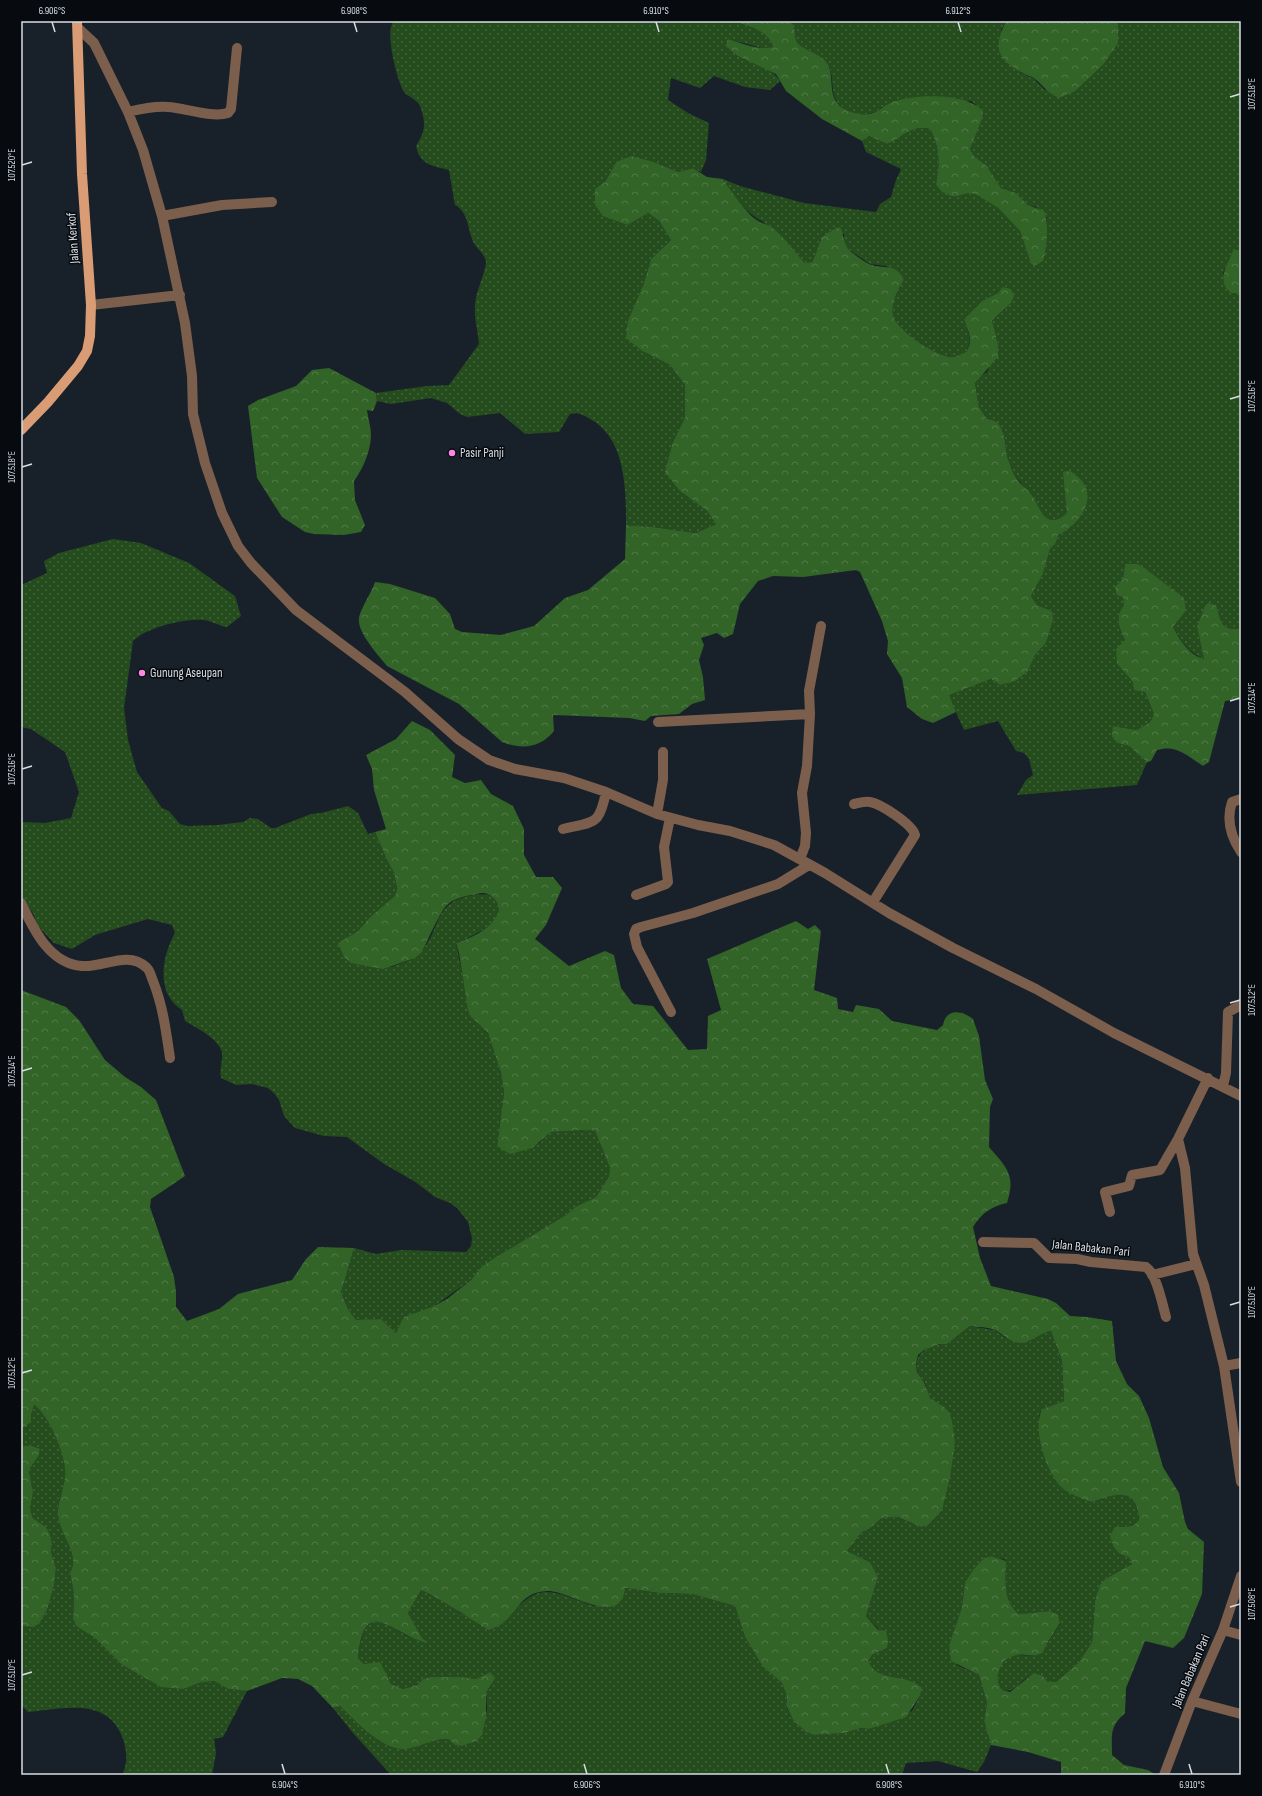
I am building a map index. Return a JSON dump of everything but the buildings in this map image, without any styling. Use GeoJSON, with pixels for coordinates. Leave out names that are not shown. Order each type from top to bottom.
{"type":"FeatureCollection","features":[{"type":"Feature","properties":{"kind":"main road","name":"Jalan Kerkof"},"geometry":{"type":"LineString","coordinates":[[21,430],[67,380],[87,351],[90,336],[91,305],[82,174],[78,24]]}},
{"type":"Feature","properties":{"kind":"street"},"geometry":{"type":"LineString","coordinates":[[78,24],[94,43],[128,112],[143,150],[162,216],[180,295],[191,369],[193,414],[205,463],[228,527],[238,546],[251,563],[296,610],[405,692],[476,753],[500,765],[564,778],[606,792],[657,814],[730,831],[774,845],[953,948],[1036,989],[1114,1033],[1208,1078],[1241,1096]]}},
{"type":"Feature","properties":{"kind":"street"},"geometry":{"type":"LineString","coordinates":[[128,112],[146,108],[169,107],[223,114],[228,113],[230,109],[237,48]]}},
{"type":"Feature","properties":{"kind":"street"},"geometry":{"type":"LineString","coordinates":[[162,216],[222,205],[272,202]]}},
{"type":"Feature","properties":{"kind":"street"},"geometry":{"type":"LineString","coordinates":[[91,305],[180,295]]}},
{"type":"Feature","properties":{"kind":"street"},"geometry":{"type":"LineString","coordinates":[[671,1012],[637,947],[634,934],[636,929],[661,920],[693,913],[778,884],[805,862],[806,839],[802,793],[806,766],[810,714],[809,692],[820,626]]}},
{"type":"Feature","properties":{"kind":"street"},"geometry":{"type":"LineString","coordinates":[[658,722],[810,714]]}},
{"type":"Feature","properties":{"kind":"street"},"geometry":{"type":"LineString","coordinates":[[657,814],[663,780],[664,752]]}},
{"type":"Feature","properties":{"kind":"street"},"geometry":{"type":"LineString","coordinates":[[563,829],[597,819],[602,812],[606,792]]}},
{"type":"Feature","properties":{"kind":"street"},"geometry":{"type":"LineString","coordinates":[[1241,799],[1232,802],[1230,822],[1232,835],[1241,852]]}},
{"type":"Feature","properties":{"kind":"street"},"geometry":{"type":"LineString","coordinates":[[854,804],[864,802],[876,804],[914,830],[915,835],[873,902]]}},
{"type":"Feature","properties":{"kind":"street"},"geometry":{"type":"LineString","coordinates":[[636,895],[668,882],[664,846],[670,818]]}},
{"type":"Feature","properties":{"kind":"street"},"geometry":{"type":"LineString","coordinates":[[21,903],[42,942],[56,955],[69,963],[82,966],[129,959],[140,962],[148,968],[164,1014],[170,1058]]}},
{"type":"Feature","properties":{"kind":"street"},"geometry":{"type":"LineString","coordinates":[[1223,1086],[1226,1073],[1228,1012],[1241,1005]]}},
{"type":"Feature","properties":{"kind":"street"},"geometry":{"type":"LineString","coordinates":[[1110,1212],[1105,1192],[1129,1186],[1132,1175],[1160,1170],[1178,1139],[1208,1078]]}},
{"type":"Feature","properties":{"kind":"street"},"geometry":{"type":"LineString","coordinates":[[1178,1139],[1185,1168],[1190,1235],[1193,1254],[1204,1284],[1224,1366],[1241,1482]]}},
{"type":"Feature","properties":{"kind":"street","name":"Jalan Babakan Pari"},"geometry":{"type":"LineString","coordinates":[[983,1242],[1034,1243],[1046,1257],[1049,1258],[1077,1259],[1096,1263],[1141,1266],[1149,1270],[1152,1275]]}},
{"type":"Feature","properties":{"kind":"street"},"geometry":{"type":"LineString","coordinates":[[1166,1317],[1152,1275],[1196,1264]]}},
{"type":"Feature","properties":{"kind":"street"},"geometry":{"type":"LineString","coordinates":[[1224,1366],[1241,1362]]}},
{"type":"Feature","properties":{"kind":"street","name":"Jalan Babakan Pari"},"geometry":{"type":"LineString","coordinates":[[1164,1775],[1192,1701],[1223,1630],[1241,1576]]}},
{"type":"Feature","properties":{"kind":"street"},"geometry":{"type":"LineString","coordinates":[[1223,1630],[1241,1635]]}},
{"type":"Feature","properties":{"kind":"street"},"geometry":{"type":"LineString","coordinates":[[1192,1701],[1241,1714]]}},
{"type":"Feature","properties":{"kind":"green space"},"geometry":{"type":"Polygon","coordinates":[[[394,21],[735,21],[767,36],[773,47],[766,49],[728,39],[725,46],[739,56],[762,66],[775,75],[780,81],[770,90],[745,87],[714,76],[700,88],[671,78],[668,100],[688,113],[709,123],[706,160],[701,172],[693,168],[678,172],[654,162],[616,162],[605,182],[628,225],[648,213],[659,221],[671,240],[651,259],[643,286],[642,351],[670,365],[685,385],[685,417],[673,442],[680,491],[707,511],[716,524],[696,533],[626,525],[624,481],[622,466],[617,452],[611,439],[602,428],[581,414],[570,414],[559,432],[525,434],[500,413],[467,417],[460,414],[447,403],[431,398],[391,404],[377,401],[376,393],[427,386],[449,385],[479,344],[475,305],[486,263],[484,256],[472,240],[466,218],[460,208],[455,205],[449,170],[428,164],[418,152],[416,146],[424,130],[423,117],[419,104],[404,92],[398,78],[390,34],[391,26],[394,21]]]}},
{"type":"Feature","properties":{"kind":"green space"},"geometry":{"type":"Polygon","coordinates":[[[735,21],[789,21],[794,25],[796,40],[798,43],[805,49],[820,56],[827,63],[831,73],[832,91],[836,101],[844,109],[853,113],[873,113],[896,101],[929,96],[954,98],[965,101],[975,105],[983,111],[982,119],[970,149],[974,156],[987,166],[1001,188],[1016,193],[1028,205],[1044,211],[1047,221],[1047,235],[1046,250],[1043,261],[1036,265],[1031,264],[1020,231],[998,208],[977,195],[969,193],[954,197],[942,192],[936,185],[938,157],[936,143],[930,129],[918,128],[912,130],[887,144],[869,136],[862,141],[822,119],[786,91],[776,74],[738,56],[725,46],[728,39],[756,47],[773,47],[767,36],[735,21]]]}},
{"type":"Feature","properties":{"kind":"green space"},"geometry":{"type":"Polygon","coordinates":[[[789,21],[1006,21],[1001,30],[1020,72],[1034,79],[1045,90],[1092,75],[1104,64],[1118,43],[1118,21],[1241,21],[1241,250],[1233,250],[1223,273],[1239,293],[1241,290],[1241,629],[1225,627],[1221,621],[1216,605],[1197,627],[1204,659],[1186,646],[1173,627],[1186,611],[1125,564],[1123,579],[1124,605],[1119,614],[1118,622],[1125,640],[1117,664],[1133,682],[1145,692],[1154,714],[1150,722],[1137,730],[1113,726],[1117,743],[1129,746],[1147,762],[1137,785],[1017,795],[1026,780],[1033,775],[1029,759],[1024,753],[1016,751],[998,721],[964,730],[948,695],[991,679],[1000,685],[1028,671],[1035,655],[1046,643],[1052,611],[1037,605],[1031,596],[1043,574],[1050,549],[1056,543],[1058,535],[1072,526],[1067,513],[1054,520],[1049,519],[1041,511],[1031,493],[1018,480],[1013,471],[1008,459],[1000,426],[994,421],[987,419],[979,407],[975,383],[980,376],[987,372],[998,344],[992,320],[997,313],[1005,310],[1002,287],[998,293],[982,301],[964,319],[969,339],[967,351],[953,357],[938,353],[918,342],[909,335],[896,321],[893,315],[894,301],[904,280],[886,266],[870,264],[849,250],[844,243],[844,234],[821,240],[817,255],[812,262],[805,263],[762,221],[746,209],[734,196],[723,179],[740,186],[804,203],[876,212],[880,204],[891,197],[901,169],[866,152],[862,141],[869,136],[887,144],[907,132],[918,128],[924,128],[930,129],[936,143],[939,164],[937,186],[954,197],[969,193],[977,195],[998,208],[1020,231],[1031,264],[1045,235],[1047,218],[1036,207],[1028,205],[1016,193],[1001,188],[987,166],[974,156],[970,149],[983,111],[971,101],[882,107],[875,112],[866,114],[856,114],[850,112],[839,104],[836,99],[830,69],[827,63],[820,56],[798,44],[794,25],[789,21]]]}},
{"type":"Feature","properties":{"kind":"green space"},"geometry":{"type":"Polygon","coordinates":[[[1006,21],[1118,21],[1118,43],[1104,64],[1075,91],[1059,98],[1048,91],[1035,79],[1012,67],[1006,62],[999,51],[999,44],[1002,30],[1006,21]]]}},
{"type":"Feature","properties":{"kind":"green space"},"geometry":{"type":"Polygon","coordinates":[[[631,156],[654,162],[678,172],[693,168],[707,177],[723,179],[737,199],[751,215],[756,220],[775,230],[805,263],[812,262],[822,238],[832,230],[840,227],[849,250],[869,264],[893,269],[901,274],[904,280],[897,292],[893,306],[893,315],[896,321],[918,342],[946,356],[953,357],[959,355],[967,351],[969,347],[970,339],[964,319],[982,301],[998,293],[1002,287],[1011,289],[1014,296],[1011,303],[992,320],[998,344],[998,357],[975,383],[979,407],[987,419],[993,420],[999,424],[1002,430],[1008,459],[1014,474],[1019,482],[1031,493],[1045,516],[1054,520],[1067,513],[1063,472],[1070,471],[1078,477],[1087,489],[1088,496],[1084,511],[1079,518],[1058,535],[1056,543],[1050,549],[1043,574],[1031,596],[1037,605],[1052,611],[1053,619],[1046,643],[1035,655],[1028,671],[1015,681],[1000,685],[991,679],[949,695],[956,712],[933,723],[922,719],[907,707],[902,678],[887,654],[888,641],[882,621],[860,572],[856,570],[803,577],[773,576],[758,581],[740,604],[733,634],[724,638],[717,633],[701,638],[704,645],[699,660],[703,677],[705,700],[692,704],[679,714],[651,716],[645,721],[629,718],[553,715],[554,731],[549,737],[537,744],[524,747],[509,745],[502,742],[459,704],[387,666],[369,644],[361,630],[359,619],[361,611],[375,582],[390,584],[435,598],[450,614],[455,629],[462,632],[501,635],[534,626],[565,598],[588,590],[625,559],[626,525],[696,533],[716,524],[707,511],[680,491],[665,472],[673,442],[685,417],[685,385],[670,365],[642,351],[626,338],[628,321],[643,286],[651,259],[671,240],[659,221],[648,213],[628,225],[603,216],[595,205],[595,189],[605,182],[616,162],[631,156]]]}},
{"type":"Feature","properties":{"kind":"green space"},"geometry":{"type":"Polygon","coordinates":[[[1233,250],[1241,250],[1241,290],[1239,293],[1231,293],[1224,283],[1223,278],[1233,250]]]}},
{"type":"Feature","properties":{"kind":"green space"},"geometry":{"type":"Polygon","coordinates":[[[329,368],[376,393],[377,401],[373,411],[367,410],[371,432],[370,447],[363,465],[354,481],[355,500],[365,525],[361,532],[344,535],[314,534],[305,532],[282,517],[257,478],[248,406],[258,400],[296,386],[312,370],[329,368]]]}},
{"type":"Feature","properties":{"kind":"green space"},"geometry":{"type":"Polygon","coordinates":[[[113,539],[141,543],[189,563],[235,596],[241,616],[227,627],[204,620],[187,620],[167,624],[139,636],[133,641],[124,708],[128,740],[137,772],[162,808],[169,811],[180,824],[187,826],[218,825],[243,822],[250,818],[258,819],[271,828],[275,828],[311,814],[348,806],[358,813],[368,834],[375,832],[394,873],[397,889],[395,897],[369,918],[358,931],[338,943],[391,967],[408,961],[421,952],[428,943],[440,916],[451,903],[461,898],[482,894],[492,896],[499,905],[499,913],[495,920],[480,932],[456,943],[471,1017],[488,1033],[501,1073],[504,1093],[497,1146],[539,1143],[551,1132],[595,1131],[610,1168],[609,1176],[596,1197],[575,1207],[566,1215],[494,1258],[481,1267],[471,1280],[396,1333],[381,1319],[356,1321],[349,1311],[341,1293],[354,1248],[376,1254],[401,1250],[466,1252],[471,1246],[472,1238],[468,1222],[457,1208],[450,1203],[435,1197],[414,1181],[384,1164],[347,1137],[324,1136],[295,1128],[284,1116],[279,1100],[268,1088],[252,1084],[236,1085],[221,1078],[220,1071],[222,1053],[220,1048],[212,1038],[185,1021],[182,1010],[173,1003],[164,984],[164,963],[170,942],[175,933],[172,925],[148,919],[95,935],[72,949],[54,943],[36,924],[34,915],[21,896],[21,822],[45,823],[71,818],[79,792],[65,752],[31,729],[21,727],[21,585],[47,573],[44,561],[59,553],[113,539]]]}},
{"type":"Feature","properties":{"kind":"green space"},"geometry":{"type":"Polygon","coordinates":[[[1125,564],[1137,564],[1143,567],[1184,598],[1186,611],[1173,627],[1189,651],[1199,657],[1204,659],[1197,627],[1205,606],[1208,603],[1216,605],[1221,621],[1225,627],[1241,629],[1241,701],[1238,699],[1225,701],[1209,762],[1203,766],[1182,752],[1170,749],[1157,750],[1151,761],[1147,762],[1129,746],[1117,743],[1112,736],[1113,726],[1137,730],[1150,722],[1154,714],[1145,692],[1134,690],[1133,682],[1117,664],[1116,649],[1125,640],[1118,622],[1119,614],[1124,605],[1123,597],[1117,595],[1115,587],[1123,579],[1125,564]]]}},
{"type":"Feature","properties":{"kind":"green space"},"geometry":{"type":"Polygon","coordinates":[[[412,721],[430,730],[455,755],[452,777],[465,783],[481,780],[491,794],[513,806],[524,829],[524,855],[536,877],[553,877],[562,888],[546,925],[535,939],[569,966],[605,951],[614,955],[621,988],[633,1004],[653,1006],[688,1050],[707,1049],[708,1016],[721,1010],[707,959],[796,921],[808,929],[815,925],[821,931],[814,990],[837,998],[838,1009],[853,1012],[856,1005],[879,1009],[892,1021],[937,1030],[943,1025],[947,1016],[951,1013],[959,1012],[973,1019],[979,1036],[985,1080],[993,1099],[990,1107],[989,1147],[1008,1172],[1011,1185],[1007,1203],[996,1206],[987,1211],[973,1227],[980,1258],[991,1286],[1048,1299],[1056,1303],[1070,1316],[1112,1321],[1116,1361],[1127,1384],[1139,1396],[1149,1418],[1163,1467],[1179,1493],[1185,1522],[1188,1529],[1204,1542],[1202,1594],[1184,1638],[1173,1648],[1145,1641],[1126,1688],[1125,1713],[1116,1723],[1112,1732],[1112,1755],[1124,1765],[1148,1770],[1156,1775],[1061,1775],[1061,1762],[1028,1752],[991,1745],[984,1721],[987,1703],[979,1675],[951,1661],[949,1645],[962,1607],[965,1583],[973,1570],[984,1558],[992,1556],[1006,1561],[1007,1596],[1014,1609],[1019,1614],[1050,1611],[1058,1615],[1060,1623],[1046,1645],[1043,1653],[1033,1656],[1016,1655],[1005,1660],[999,1671],[998,1682],[1002,1690],[1010,1692],[1034,1673],[1043,1676],[1048,1682],[1056,1682],[1079,1662],[1092,1642],[1095,1601],[1100,1585],[1105,1579],[1132,1564],[1129,1557],[1116,1550],[1110,1536],[1115,1527],[1133,1526],[1139,1520],[1134,1501],[1123,1495],[1116,1495],[1091,1502],[1075,1496],[1061,1487],[1055,1480],[1042,1450],[1039,1418],[1042,1409],[1064,1401],[1062,1361],[1051,1331],[1043,1333],[1030,1341],[1019,1343],[1012,1341],[995,1330],[970,1326],[947,1344],[939,1344],[924,1350],[918,1355],[916,1364],[917,1372],[924,1382],[930,1398],[949,1412],[952,1421],[955,1443],[950,1477],[942,1510],[928,1525],[921,1527],[898,1517],[882,1518],[869,1529],[862,1532],[847,1551],[870,1562],[878,1577],[866,1616],[878,1630],[886,1631],[888,1640],[887,1648],[872,1655],[868,1661],[872,1668],[878,1672],[908,1680],[922,1688],[920,1696],[906,1717],[869,1729],[861,1728],[845,1733],[813,1735],[805,1731],[793,1720],[786,1705],[787,1697],[782,1683],[763,1667],[745,1637],[735,1606],[692,1594],[659,1593],[625,1588],[621,1600],[614,1606],[604,1607],[593,1605],[558,1593],[549,1591],[540,1592],[527,1598],[503,1623],[489,1630],[421,1590],[408,1613],[426,1642],[382,1623],[373,1622],[367,1626],[361,1638],[358,1658],[364,1664],[380,1662],[391,1684],[403,1689],[417,1685],[423,1679],[430,1677],[461,1677],[476,1679],[490,1672],[495,1678],[486,1693],[486,1717],[482,1735],[477,1741],[462,1746],[455,1745],[448,1739],[442,1739],[409,1749],[395,1748],[378,1740],[340,1706],[333,1708],[312,1686],[298,1679],[282,1678],[247,1691],[228,1689],[214,1681],[199,1683],[184,1689],[161,1687],[121,1664],[96,1639],[76,1626],[73,1619],[74,1595],[70,1572],[73,1565],[73,1559],[59,1522],[58,1515],[65,1476],[65,1468],[60,1448],[51,1427],[40,1410],[34,1405],[31,1414],[31,1422],[24,1427],[21,1427],[21,990],[66,1007],[79,1020],[105,1060],[156,1100],[185,1176],[151,1199],[150,1207],[174,1277],[176,1307],[187,1321],[219,1309],[238,1294],[292,1280],[306,1259],[318,1247],[354,1248],[341,1293],[349,1311],[356,1320],[381,1319],[396,1333],[404,1317],[432,1307],[447,1299],[471,1280],[481,1267],[494,1258],[566,1215],[575,1207],[596,1197],[609,1176],[610,1168],[595,1131],[551,1132],[532,1148],[510,1154],[497,1146],[504,1093],[501,1073],[488,1033],[471,1017],[468,1010],[456,943],[478,933],[492,922],[499,909],[494,898],[482,893],[455,900],[446,906],[433,928],[422,952],[415,958],[383,969],[351,963],[344,957],[338,943],[358,931],[369,918],[395,896],[397,889],[394,873],[375,832],[386,829],[374,790],[372,769],[366,755],[396,739],[412,721]]]}},
{"type":"Feature","properties":{"kind":"green space"},"geometry":{"type":"Polygon","coordinates":[[[970,1326],[994,1330],[1006,1338],[1029,1342],[1043,1332],[1051,1331],[1062,1361],[1064,1401],[1042,1409],[1039,1416],[1041,1446],[1067,1491],[1091,1502],[1108,1496],[1122,1494],[1129,1497],[1133,1501],[1137,1509],[1139,1520],[1134,1526],[1115,1527],[1122,1555],[1129,1556],[1132,1564],[1105,1579],[1095,1601],[1092,1642],[1079,1662],[1056,1682],[1048,1682],[1043,1676],[1032,1676],[1024,1680],[1013,1689],[1007,1691],[1002,1690],[998,1675],[999,1669],[1007,1658],[1018,1655],[1031,1656],[1043,1653],[1046,1645],[1060,1624],[1058,1616],[1050,1611],[1019,1614],[1014,1609],[1007,1596],[1006,1560],[992,1556],[984,1558],[965,1583],[962,1607],[949,1645],[957,1665],[979,1675],[987,1703],[984,1721],[991,1745],[984,1762],[977,1772],[938,1761],[906,1763],[902,1775],[391,1775],[353,1733],[333,1708],[340,1706],[378,1740],[395,1748],[409,1749],[442,1739],[448,1739],[455,1745],[462,1746],[477,1741],[482,1734],[487,1709],[486,1693],[491,1685],[490,1672],[476,1679],[461,1677],[430,1677],[423,1679],[417,1685],[403,1689],[391,1684],[387,1677],[364,1664],[358,1658],[362,1637],[367,1626],[374,1622],[382,1622],[413,1638],[425,1641],[408,1613],[421,1590],[449,1604],[462,1614],[503,1623],[515,1609],[535,1594],[544,1592],[565,1595],[594,1606],[624,1588],[659,1593],[692,1594],[735,1606],[745,1637],[763,1667],[782,1683],[787,1697],[786,1706],[793,1720],[805,1731],[813,1735],[845,1733],[861,1728],[869,1729],[912,1711],[920,1696],[921,1688],[908,1680],[878,1672],[872,1668],[867,1661],[872,1655],[887,1648],[879,1630],[866,1616],[878,1577],[870,1562],[847,1551],[862,1532],[869,1529],[882,1518],[898,1517],[921,1527],[944,1407],[929,1397],[925,1383],[917,1370],[918,1358],[930,1347],[947,1344],[970,1326]]]}},
{"type":"Feature","properties":{"kind":"green space"},"geometry":{"type":"Polygon","coordinates":[[[34,1405],[40,1410],[56,1437],[65,1468],[58,1515],[59,1522],[73,1558],[73,1565],[70,1572],[74,1595],[73,1619],[76,1626],[96,1639],[121,1664],[184,1689],[199,1683],[214,1681],[228,1689],[247,1691],[223,1737],[214,1739],[216,1753],[212,1775],[122,1775],[126,1762],[123,1739],[116,1725],[107,1716],[96,1711],[83,1708],[28,1712],[21,1705],[21,1626],[32,1627],[39,1623],[47,1610],[54,1586],[56,1568],[51,1552],[52,1544],[46,1527],[33,1518],[30,1510],[33,1493],[29,1470],[38,1457],[24,1446],[21,1448],[21,1427],[24,1427],[34,1405]]]}},
{"type":"Feature","properties":{"kind":"green space"},"geometry":{"type":"Polygon","coordinates":[[[24,1446],[32,1446],[40,1449],[38,1457],[29,1470],[33,1493],[30,1510],[33,1518],[46,1527],[50,1535],[52,1544],[51,1552],[56,1568],[54,1586],[47,1610],[39,1624],[32,1627],[21,1626],[21,1448],[24,1446]]]}},
{"type":"Feature","properties":{"kind":"place","name":"Pasir Panji"},"geometry":{"type":"Point","coordinates":[452,453]}},
{"type":"Feature","properties":{"kind":"place","name":"Gunung Aseupan"},"geometry":{"type":"Point","coordinates":[142,673]}}]}
